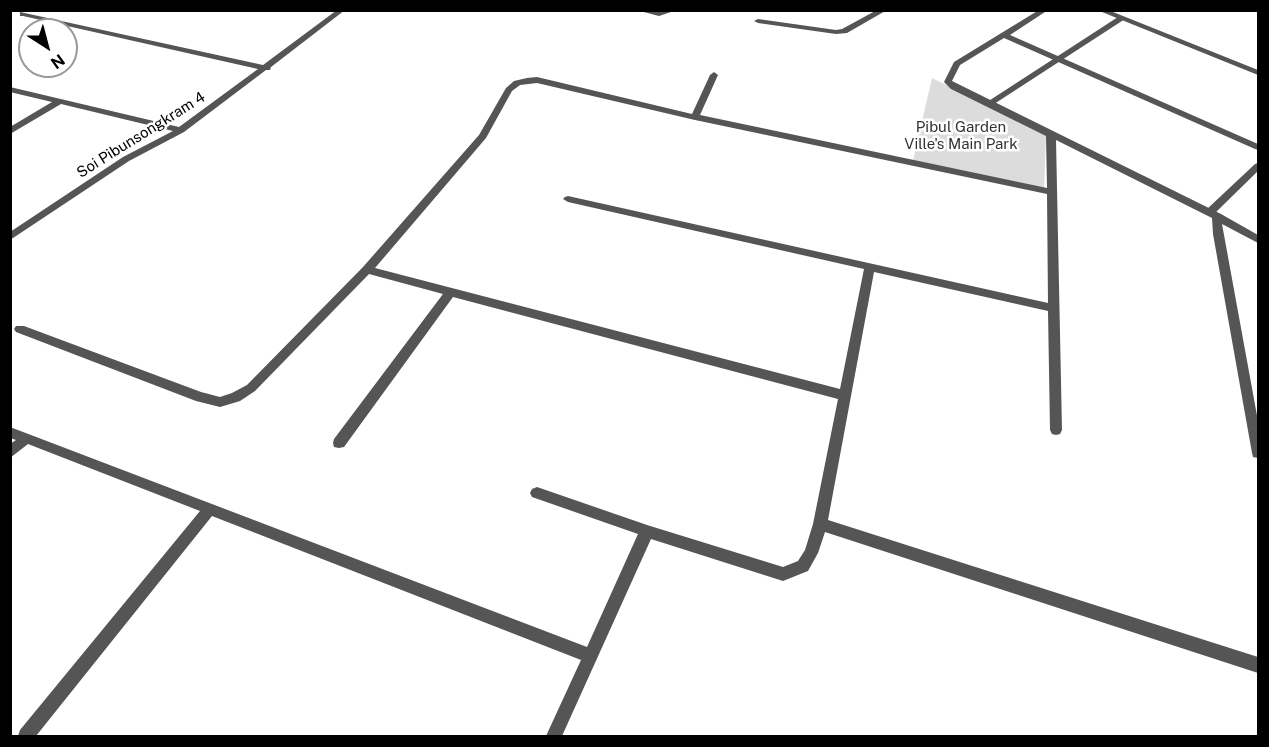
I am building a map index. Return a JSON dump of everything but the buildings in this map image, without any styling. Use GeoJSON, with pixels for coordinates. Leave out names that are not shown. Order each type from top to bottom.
{"type":"FeatureCollection","features":[{"type":"Feature","properties":{"kind":"street","name":"Soi Pibunsongkram 4"},"geometry":{"type":"LineString","coordinates":[[10,237],[126,159],[181,130],[342,10]]}},
{"type":"Feature","properties":{"kind":"street"},"geometry":{"type":"LineString","coordinates":[[639,10],[659,14],[674,10]]}},
{"type":"Feature","properties":{"kind":"street"},"geometry":{"type":"LineString","coordinates":[[758,21],[836,32],[844,31],[884,10]]}},
{"type":"Feature","properties":{"kind":"street"},"geometry":{"type":"LineString","coordinates":[[1045,10],[957,64],[948,81],[988,104],[1214,214],[1258,239]]}},
{"type":"Feature","properties":{"kind":"street"},"geometry":{"type":"LineString","coordinates":[[1100,10],[1258,73]]}},
{"type":"Feature","properties":{"kind":"street"},"geometry":{"type":"LineString","coordinates":[[23,14],[267,68]]}},
{"type":"Feature","properties":{"kind":"street"},"geometry":{"type":"LineString","coordinates":[[988,104],[1121,19]]}},
{"type":"Feature","properties":{"kind":"street"},"geometry":{"type":"LineString","coordinates":[[1003,35],[1258,147]]}},
{"type":"Feature","properties":{"kind":"street"},"geometry":{"type":"LineString","coordinates":[[695,117],[714,75]]}},
{"type":"Feature","properties":{"kind":"street"},"geometry":{"type":"LineString","coordinates":[[20,329],[200,396],[220,402],[236,397],[251,388],[367,270],[483,136],[509,90],[517,83],[537,80],[695,117],[1051,192]]}},
{"type":"Feature","properties":{"kind":"street"},"geometry":{"type":"LineString","coordinates":[[10,89],[181,130]]}},
{"type":"Feature","properties":{"kind":"street"},"geometry":{"type":"LineString","coordinates":[[10,131],[59,101]]}},
{"type":"Feature","properties":{"kind":"street"},"geometry":{"type":"LineString","coordinates":[[1051,135],[1056,430]]}},
{"type":"Feature","properties":{"kind":"street"},"geometry":{"type":"LineString","coordinates":[[1214,214],[1258,166]]}},
{"type":"Feature","properties":{"kind":"street"},"geometry":{"type":"LineString","coordinates":[[568,199],[1053,308]]}},
{"type":"Feature","properties":{"kind":"street"},"geometry":{"type":"LineString","coordinates":[[1214,214],[1258,453]]}},
{"type":"Feature","properties":{"kind":"street"},"geometry":{"type":"LineString","coordinates":[[537,493],[783,574],[803,566],[811,553],[820,524],[843,395],[870,266]]}},
{"type":"Feature","properties":{"kind":"street"},"geometry":{"type":"LineString","coordinates":[[367,270],[843,395]]}},
{"type":"Feature","properties":{"kind":"street"},"geometry":{"type":"LineString","coordinates":[[339,443],[451,292]]}},
{"type":"Feature","properties":{"kind":"street"},"geometry":{"type":"LineString","coordinates":[[10,432],[591,656]]}},
{"type":"Feature","properties":{"kind":"street"},"geometry":{"type":"LineString","coordinates":[[10,453],[26,439]]}},
{"type":"Feature","properties":{"kind":"street"},"geometry":{"type":"LineString","coordinates":[[26,736],[210,509]]}},
{"type":"Feature","properties":{"kind":"street"},"geometry":{"type":"LineString","coordinates":[[820,524],[1258,665]]}},
{"type":"Feature","properties":{"kind":"street"},"geometry":{"type":"LineString","coordinates":[[555,736],[647,531]]}},
{"type":"Feature","properties":{"kind":"green space","name":"Pibul Garden Ville's Main Park"},"geometry":{"type":"Polygon","coordinates":[[[932,78],[1046,134],[1044,191],[912,165],[932,78]]]}}]}
